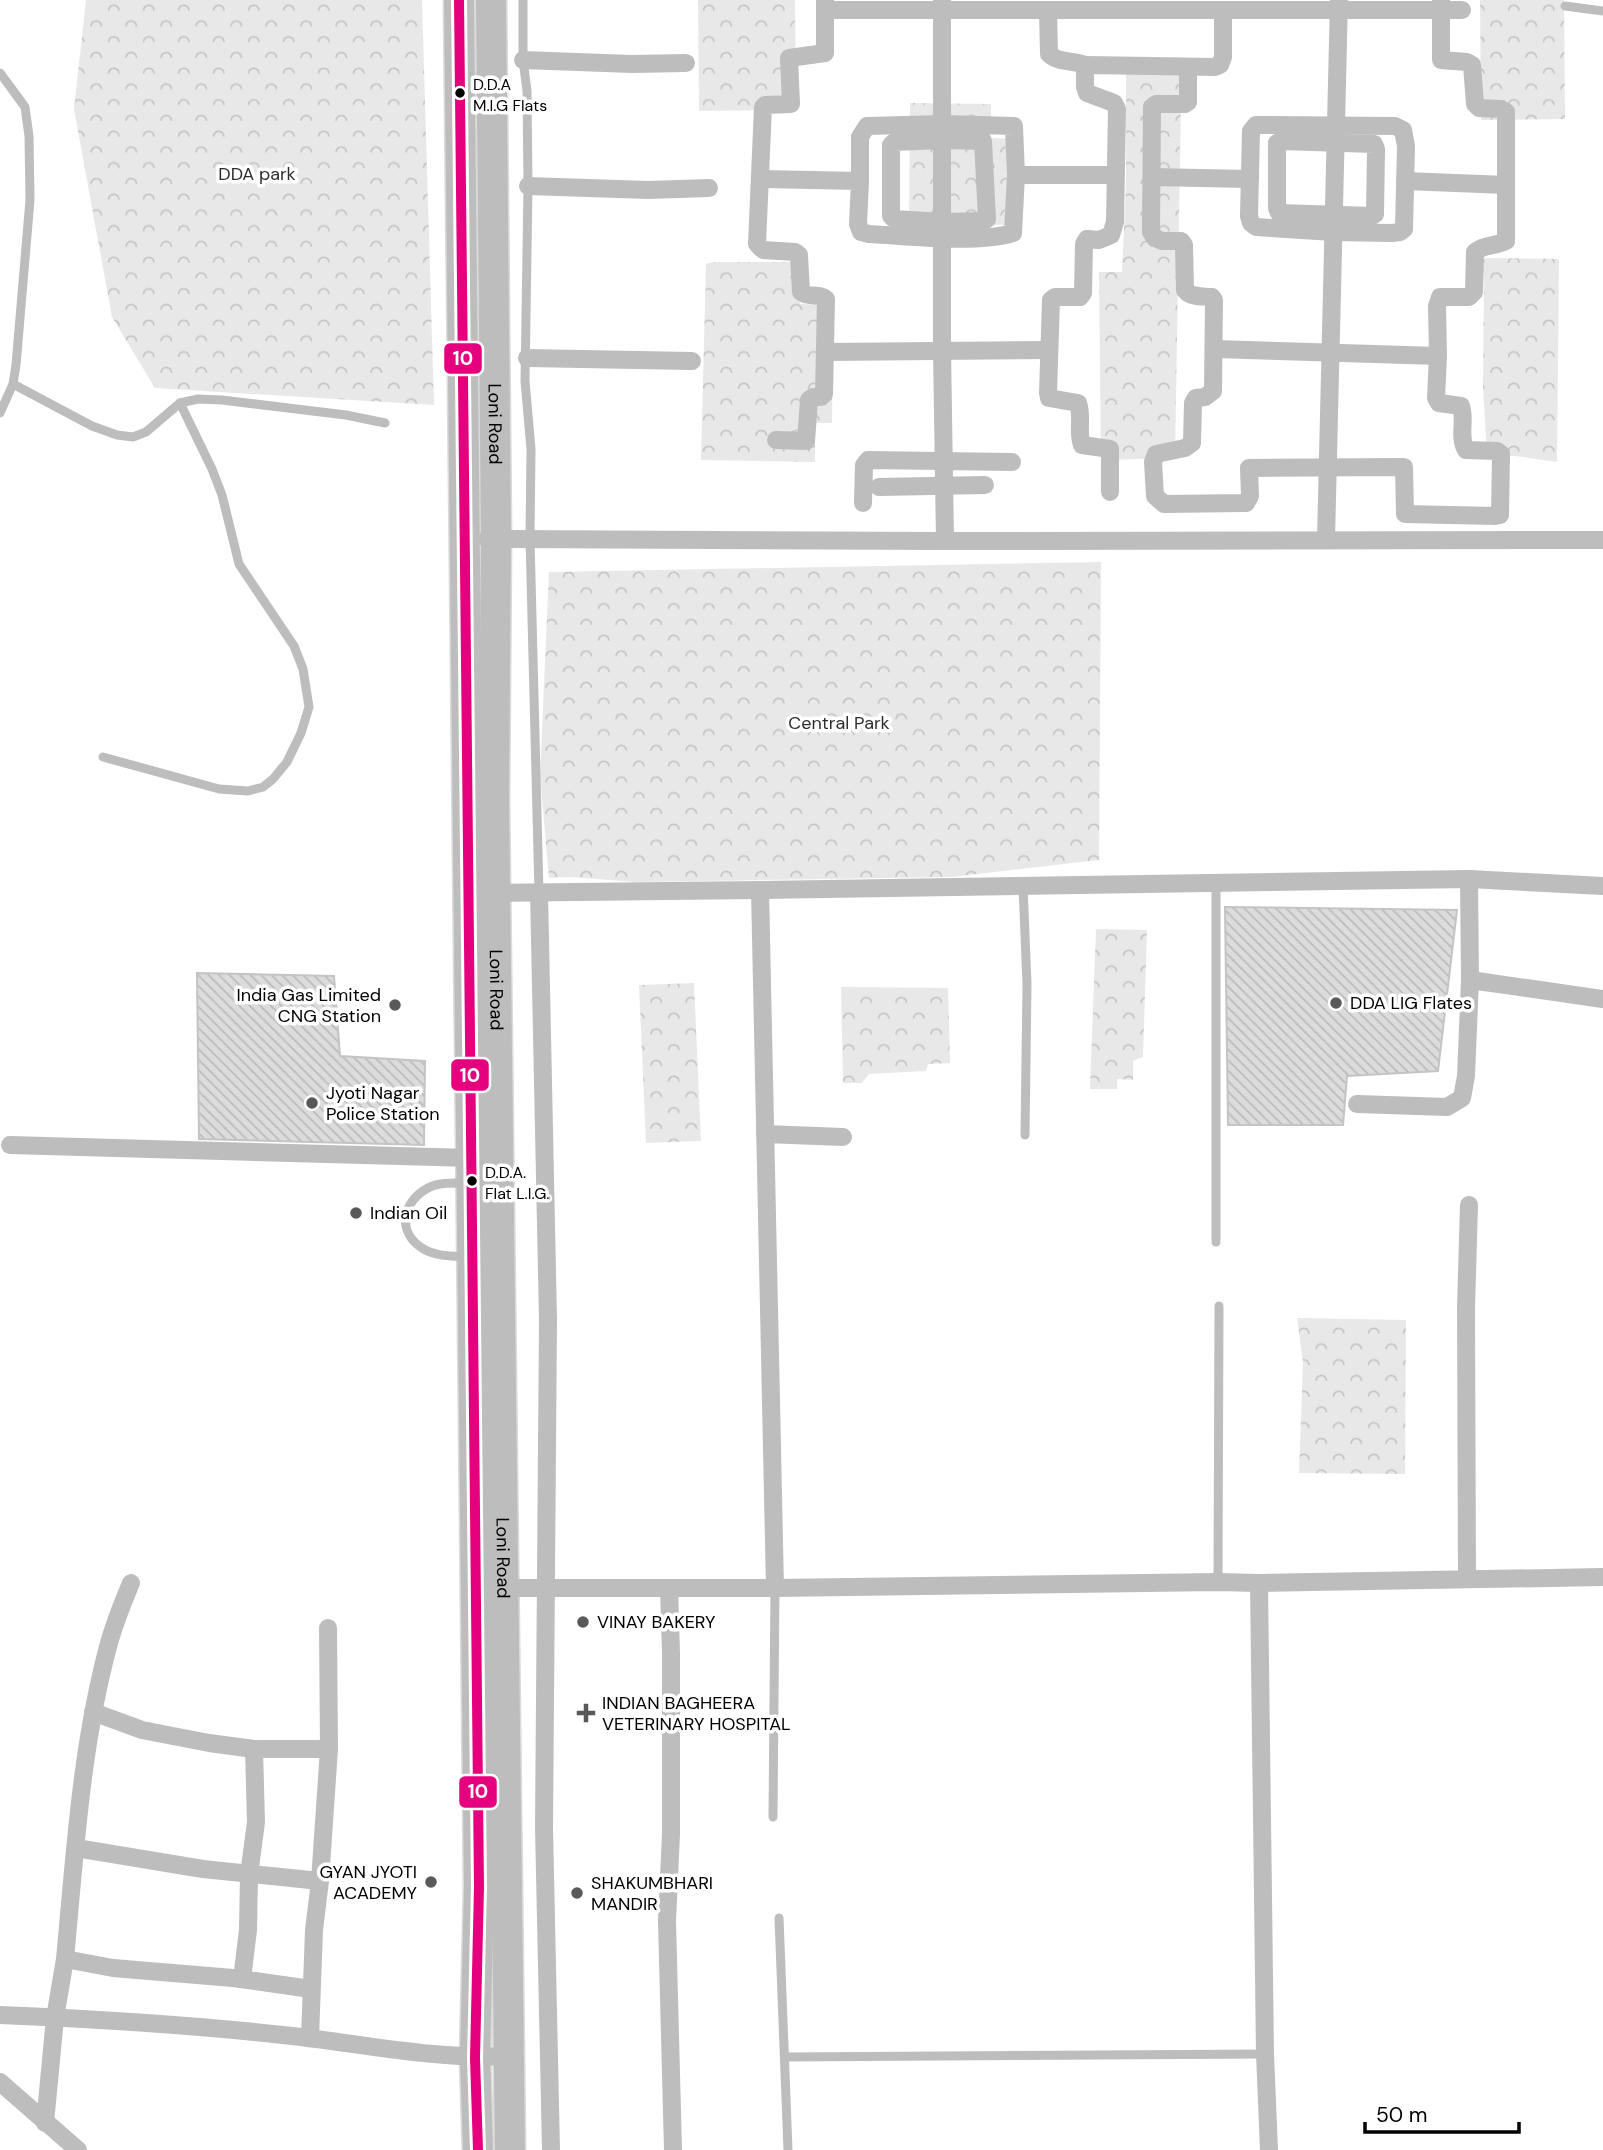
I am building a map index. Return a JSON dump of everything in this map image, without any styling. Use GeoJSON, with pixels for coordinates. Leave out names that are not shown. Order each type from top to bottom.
{"type":"FeatureCollection","features":[{"type":"Feature","properties":{"kind":"highway","name":"Loni Road"},"geometry":{"type":"LineString","coordinates":[[459,0],[464,540],[481,893],[490,1588],[509,2056],[510,2150]]}},
{"type":"Feature","properties":{"kind":"highway","name":"Loni Road"},"geometry":{"type":"LineString","coordinates":[[486,1258],[471,1170],[496,539],[491,0]]}},
{"type":"Feature","properties":{"kind":"highway","name":"Loni Road"},"geometry":{"type":"LineString","coordinates":[[478,2150],[475,2058],[490,1588]]}},
{"type":"Feature","properties":{"kind":"street"},"geometry":{"type":"LineString","coordinates":[[776,440],[806,441],[809,400],[824,394],[826,299],[801,292],[799,255],[795,252],[763,250],[757,244],[764,106],[791,104],[789,58],[825,53],[825,5],[942,5],[1048,10],[1223,10],[1339,5],[1441,5],[1462,10]]}},
{"type":"Feature","properties":{"kind":"street"},"geometry":{"type":"LineString","coordinates":[[942,5],[942,350],[946,541]]}},
{"type":"Feature","properties":{"kind":"street"},"geometry":{"type":"LineString","coordinates":[[1326,540],[1339,5]]}},
{"type":"Feature","properties":{"kind":"street"},"geometry":{"type":"LineString","coordinates":[[1188,67],[1188,103],[1156,104],[1152,107],[1151,232],[1155,238],[1162,241],[1181,242],[1184,245],[1185,290],[1196,296],[1212,297],[1214,300],[1213,391],[1205,397],[1196,398],[1193,403],[1192,443],[1185,448],[1156,454],[1153,462],[1155,496],[1164,504],[1246,503],[1250,496],[1249,468],[1404,467],[1404,510],[1407,515],[1495,516],[1500,514],[1501,454],[1497,451],[1466,450],[1462,444],[1461,405],[1439,403],[1436,398],[1437,306],[1440,297],[1469,297],[1474,292],[1475,252],[1483,245],[1506,241],[1506,112],[1501,109],[1479,108],[1475,104],[1472,65],[1468,62],[1441,60],[1441,5]]}},
{"type":"Feature","properties":{"kind":"street"},"geometry":{"type":"LineString","coordinates":[[1048,10],[1049,54],[1055,60],[1085,65],[1188,67],[1220,65],[1223,57],[1223,10]]}},
{"type":"Feature","properties":{"kind":"street"},"geometry":{"type":"LineString","coordinates":[[523,60],[686,63]]}},
{"type":"Feature","properties":{"kind":"street"},"geometry":{"type":"LineString","coordinates":[[1085,65],[1087,93],[1114,103],[1117,109],[1115,222],[1111,235],[1099,240],[1087,239],[1084,244],[1083,293],[1080,297],[1055,297],[1052,300],[1048,393],[1049,398],[1078,403],[1082,445],[1110,449],[1111,492]]}},
{"type":"Feature","properties":{"kind":"street"},"geometry":{"type":"LineString","coordinates":[[1256,125],[1336,134],[1376,146],[1376,212],[1372,216],[1333,224],[1255,227],[1249,216],[1250,179],[1251,131],[1256,125]]}},
{"type":"Feature","properties":{"kind":"street"},"geometry":{"type":"LineString","coordinates":[[867,126],[942,132],[984,141],[987,216],[985,221],[943,230],[869,234],[861,232],[858,224],[860,181],[860,137],[867,126]]}},
{"type":"Feature","properties":{"kind":"street"},"geometry":{"type":"LineString","coordinates":[[1014,126],[1016,175],[1013,233],[988,238],[943,230],[891,216],[891,145],[894,142],[942,132],[1014,126]]}},
{"type":"Feature","properties":{"kind":"street"},"geometry":{"type":"LineString","coordinates":[[1395,126],[1403,130],[1406,146],[1404,229],[1400,232],[1333,224],[1279,213],[1277,143],[1336,134],[1395,126]]}},
{"type":"Feature","properties":{"kind":"street"},"geometry":{"type":"LineString","coordinates":[[1016,175],[1115,175]]}},
{"type":"Feature","properties":{"kind":"street"},"geometry":{"type":"LineString","coordinates":[[1152,177],[1250,179]]}},
{"type":"Feature","properties":{"kind":"street"},"geometry":{"type":"LineString","coordinates":[[760,179],[860,181]]}},
{"type":"Feature","properties":{"kind":"street"},"geometry":{"type":"LineString","coordinates":[[1405,181],[1506,185]]}},
{"type":"Feature","properties":{"kind":"street"},"geometry":{"type":"LineString","coordinates":[[528,186],[649,190],[709,188]]}},
{"type":"Feature","properties":{"kind":"street"},"geometry":{"type":"LineString","coordinates":[[1214,349],[1438,356]]}},
{"type":"Feature","properties":{"kind":"street"},"geometry":{"type":"LineString","coordinates":[[825,352],[1049,351]]}},
{"type":"Feature","properties":{"kind":"street"},"geometry":{"type":"LineString","coordinates":[[527,358],[692,361]]}},
{"type":"Feature","properties":{"kind":"street"},"geometry":{"type":"LineString","coordinates":[[863,503],[864,465],[868,460],[1012,462]]}},
{"type":"Feature","properties":{"kind":"street"},"geometry":{"type":"LineString","coordinates":[[879,487],[985,485]]}},
{"type":"Feature","properties":{"kind":"street"},"geometry":{"type":"LineString","coordinates":[[464,540],[1603,540]]}},
{"type":"Feature","properties":{"kind":"street"},"geometry":{"type":"LineString","coordinates":[[481,893],[1023,887],[1469,878],[1603,886]]}},
{"type":"Feature","properties":{"kind":"street"},"geometry":{"type":"LineString","coordinates":[[1357,1104],[1447,1107],[1462,1098],[1466,1076],[1469,878]]}},
{"type":"Feature","properties":{"kind":"street"},"geometry":{"type":"LineString","coordinates":[[760,890],[775,1588]]}},
{"type":"Feature","properties":{"kind":"street"},"geometry":{"type":"LineString","coordinates":[[539,892],[548,1320],[544,1827],[551,2150]]}},
{"type":"Feature","properties":{"kind":"street"},"geometry":{"type":"LineString","coordinates":[[1469,980],[1603,999]]}},
{"type":"Feature","properties":{"kind":"street"},"geometry":{"type":"LineString","coordinates":[[765,1135],[843,1137]]}},
{"type":"Feature","properties":{"kind":"street"},"geometry":{"type":"LineString","coordinates":[[10,1145],[471,1170]]}},
{"type":"Feature","properties":{"kind":"street"},"geometry":{"type":"LineString","coordinates":[[1467,1579],[1466,1308],[1469,1205]]}},
{"type":"Feature","properties":{"kind":"street"},"geometry":{"type":"LineString","coordinates":[[490,1588],[775,1588],[1603,1577]]}},
{"type":"Feature","properties":{"kind":"street"},"geometry":{"type":"LineString","coordinates":[[45,2123],[55,2018],[65,1959],[78,1810],[93,1713],[110,1641],[131,1583]]}},
{"type":"Feature","properties":{"kind":"street"},"geometry":{"type":"LineString","coordinates":[[1259,1583],[1265,2054],[1269,2150]]}},
{"type":"Feature","properties":{"kind":"street"},"geometry":{"type":"LineString","coordinates":[[669,1588],[671,1834],[667,1921],[673,2150]]}},
{"type":"Feature","properties":{"kind":"street"},"geometry":{"type":"LineString","coordinates":[[310,2038],[314,1930],[329,1749],[328,1628]]}},
{"type":"Feature","properties":{"kind":"street"},"geometry":{"type":"LineString","coordinates":[[93,1713],[142,1730],[254,1749],[329,1749]]}},
{"type":"Feature","properties":{"kind":"street"},"geometry":{"type":"LineString","coordinates":[[243,1979],[248,1930],[249,1875],[256,1822],[254,1749]]}},
{"type":"Feature","properties":{"kind":"street"},"geometry":{"type":"LineString","coordinates":[[76,1848],[138,1860],[249,1875],[320,1881]]}},
{"type":"Feature","properties":{"kind":"street"},"geometry":{"type":"LineString","coordinates":[[65,1959],[113,1968],[243,1979],[311,1989]]}},
{"type":"Feature","properties":{"kind":"street"},"geometry":{"type":"LineString","coordinates":[[0,2015],[158,2024],[310,2038],[475,2058],[509,2056]]}},
{"type":"Feature","properties":{"kind":"street"},"geometry":{"type":"LineString","coordinates":[[0,2082],[78,2150]]}},
{"type":"Feature","properties":{"kind":"lane"},"geometry":{"type":"LineString","coordinates":[[523,0],[528,186],[525,381],[531,449],[530,539],[539,892]]}},
{"type":"Feature","properties":{"kind":"lane"},"geometry":{"type":"LineString","coordinates":[[1564,6],[1603,11]]}},
{"type":"Feature","properties":{"kind":"lane"},"geometry":{"type":"LineString","coordinates":[[0,73],[25,107],[29,136],[30,200],[16,365],[13,384],[0,413]]}},
{"type":"Feature","properties":{"kind":"lane"},"geometry":{"type":"LineString","coordinates":[[13,384],[92,426],[117,435],[133,437],[146,432],[180,403],[198,399],[346,415],[385,423]]}},
{"type":"Feature","properties":{"kind":"lane"},"geometry":{"type":"LineString","coordinates":[[103,757],[219,789],[248,791],[263,788],[287,762],[301,733],[309,707],[303,668],[294,646],[239,564],[222,495],[180,403]]}},
{"type":"Feature","properties":{"kind":"lane"},"geometry":{"type":"LineString","coordinates":[[1216,882],[1216,1242]]}},
{"type":"Feature","properties":{"kind":"lane"},"geometry":{"type":"LineString","coordinates":[[1023,887],[1027,984],[1025,1135]]}},
{"type":"Feature","properties":{"kind":"lane"},"geometry":{"type":"LineString","coordinates":[[471,1170],[447,1183],[429,1187],[412,1200],[404,1214],[405,1228],[411,1239],[423,1250],[439,1255],[486,1258]]}},
{"type":"Feature","properties":{"kind":"lane"},"geometry":{"type":"LineString","coordinates":[[1218,1582],[1219,1306]]}},
{"type":"Feature","properties":{"kind":"lane"},"geometry":{"type":"LineString","coordinates":[[773,1817],[775,1588]]}},
{"type":"Feature","properties":{"kind":"lane"},"geometry":{"type":"LineString","coordinates":[[779,1917],[788,2150]]}},
{"type":"Feature","properties":{"kind":"lane"},"geometry":{"type":"LineString","coordinates":[[785,2057],[1265,2054]]}},
{"type":"Feature","properties":{"kind":"green space","name":"DDA park"},"geometry":{"type":"Polygon","coordinates":[[[86,0],[422,0],[434,405],[155,388],[112,317],[74,109],[86,0]]]}},
{"type":"Feature","properties":{"kind":"green space"},"geometry":{"type":"Polygon","coordinates":[[[698,0],[795,0],[796,110],[699,111],[698,0]]]}},
{"type":"Feature","properties":{"kind":"green space"},"geometry":{"type":"Polygon","coordinates":[[[1480,0],[1564,0],[1565,119],[1481,120],[1480,0]]]}},
{"type":"Feature","properties":{"kind":"green space"},"geometry":{"type":"Polygon","coordinates":[[[1126,57],[1192,58],[1181,100],[1175,458],[1101,460],[1099,272],[1122,272],[1126,184],[1126,57]]]}},
{"type":"Feature","properties":{"kind":"green space"},"geometry":{"type":"Polygon","coordinates":[[[910,103],[991,104],[991,138],[1021,139],[1021,225],[909,224],[910,103]]]}},
{"type":"Feature","properties":{"kind":"green space"},"geometry":{"type":"Polygon","coordinates":[[[1482,258],[1559,259],[1557,462],[1515,456],[1487,456],[1483,386],[1482,258]]]}},
{"type":"Feature","properties":{"kind":"green space"},"geometry":{"type":"Polygon","coordinates":[[[800,262],[800,304],[833,305],[832,423],[815,423],[815,462],[701,460],[706,264],[800,262]]]}},
{"type":"Feature","properties":{"kind":"green space","name":"Central Park"},"geometry":{"type":"Polygon","coordinates":[[[1101,562],[1099,860],[952,877],[635,882],[549,878],[540,775],[549,572],[1101,562]]]}},
{"type":"Feature","properties":{"kind":"green space"},"geometry":{"type":"Polygon","coordinates":[[[1096,929],[1147,930],[1143,1057],[1133,1061],[1133,1080],[1117,1079],[1117,1089],[1090,1089],[1096,929]]]}},
{"type":"Feature","properties":{"kind":"green space"},"geometry":{"type":"Polygon","coordinates":[[[694,983],[701,1141],[646,1143],[639,985],[694,983]]]}},
{"type":"Feature","properties":{"kind":"green space"},"geometry":{"type":"Polygon","coordinates":[[[841,987],[948,988],[950,1063],[928,1064],[926,1071],[869,1074],[862,1083],[843,1083],[841,987]]]}},
{"type":"Feature","properties":{"kind":"green space"},"geometry":{"type":"Polygon","coordinates":[[[1297,1318],[1406,1320],[1405,1474],[1299,1473],[1303,1363],[1297,1318]]]}},
{"type":"Feature","properties":{"kind":"building","name":"DDA LIG Flates"},"geometry":{"type":"Polygon","coordinates":[[[1225,907],[1457,910],[1438,1071],[1347,1076],[1343,1125],[1228,1125],[1225,907]]]}},
{"type":"Feature","properties":{"kind":"building","name":"Jyoti Nagar Police Station"},"geometry":{"type":"Polygon","coordinates":[[[197,973],[334,976],[340,1056],[425,1061],[424,1145],[199,1139],[197,973]]]}},
{"type":"Feature","properties":{"kind":"transit line","name":"10"},"geometry":{"type":"LineString","coordinates":[[459,0],[479,1887],[475,2058],[478,2150]]}},
{"type":"Feature","properties":{"kind":"place","name":"D.D.A M.I.G Flats"},"geometry":{"type":"Point","coordinates":[460,93]}},
{"type":"Feature","properties":{"kind":"place","name":"DDA LIG Flates"},"geometry":{"type":"Point","coordinates":[1336,1003]}},
{"type":"Feature","properties":{"kind":"place","name":"India Gas Limited CNG Station"},"geometry":{"type":"Point","coordinates":[395,1005]}},
{"type":"Feature","properties":{"kind":"place","name":"Jyoti Nagar Police Station"},"geometry":{"type":"Point","coordinates":[312,1103]}},
{"type":"Feature","properties":{"kind":"place","name":"D.D.A. Flat L.I.G."},"geometry":{"type":"Point","coordinates":[472,1181]}},
{"type":"Feature","properties":{"kind":"place","name":"Indian Oil"},"geometry":{"type":"Point","coordinates":[356,1213]}},
{"type":"Feature","properties":{"kind":"place","name":"VINAY BAKERY"},"geometry":{"type":"Point","coordinates":[583,1622]}},
{"type":"Feature","properties":{"kind":"place","name":"INDIAN BAGHEERA VETERINARY HOSPITAL"},"geometry":{"type":"Point","coordinates":[586,1713]}},
{"type":"Feature","properties":{"kind":"place","name":"GYAN JYOTI ACADEMY"},"geometry":{"type":"Point","coordinates":[431,1882]}},
{"type":"Feature","properties":{"kind":"place","name":"SHAKUMBHARI MANDIR"},"geometry":{"type":"Point","coordinates":[577,1893]}}]}
